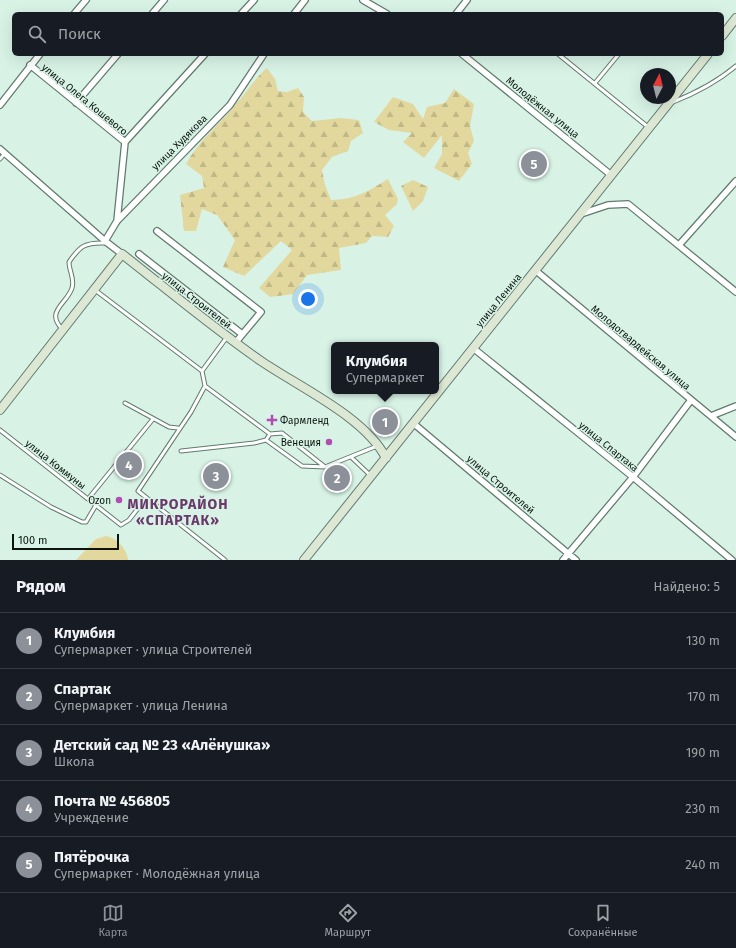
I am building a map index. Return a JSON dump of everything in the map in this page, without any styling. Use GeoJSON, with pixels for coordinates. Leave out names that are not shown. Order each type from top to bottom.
{"type":"FeatureCollection","features":[{"type":"Feature","properties":{"kind":"main road"},"geometry":{"type":"LineString","coordinates":[[724,33],[736,18]]}},
{"type":"Feature","properties":{"kind":"main road","name":"улица Ленина"},"geometry":{"type":"LineString","coordinates":[[676,95],[706,56]]}},
{"type":"Feature","properties":{"kind":"main road","name":"улица Ленина"},"geometry":{"type":"LineString","coordinates":[[439,390],[669,104]]}},
{"type":"Feature","properties":{"kind":"main road"},"geometry":{"type":"LineString","coordinates":[[0,410],[93,289],[122,254]]}},
{"type":"Feature","properties":{"kind":"main road","name":"улица Строителей"},"geometry":{"type":"LineString","coordinates":[[122,254],[261,361],[319,396],[368,433],[379,446],[386,458]]}},
{"type":"Feature","properties":{"kind":"main road","name":"улица Ленина"},"geometry":{"type":"LineString","coordinates":[[304,560],[436,394]]}},
{"type":"Feature","properties":{"kind":"street"},"geometry":{"type":"LineString","coordinates":[[76,12],[86,0]]}},
{"type":"Feature","properties":{"kind":"street"},"geometry":{"type":"LineString","coordinates":[[154,12],[164,0]]}},
{"type":"Feature","properties":{"kind":"street"},"geometry":{"type":"LineString","coordinates":[[243,12],[254,0]]}},
{"type":"Feature","properties":{"kind":"street"},"geometry":{"type":"LineString","coordinates":[[296,12],[305,0]]}},
{"type":"Feature","properties":{"kind":"street"},"geometry":{"type":"LineString","coordinates":[[363,0],[384,12]]}},
{"type":"Feature","properties":{"kind":"street"},"geometry":{"type":"LineString","coordinates":[[458,12],[467,0]]}},
{"type":"Feature","properties":{"kind":"street"},"geometry":{"type":"LineString","coordinates":[[0,105],[38,56]]}},
{"type":"Feature","properties":{"kind":"street"},"geometry":{"type":"LineString","coordinates":[[76,103],[116,56]]}},
{"type":"Feature","properties":{"kind":"street"},"geometry":{"type":"LineString","coordinates":[[125,142],[203,56]]}},
{"type":"Feature","properties":{"kind":"street","name":"улица Худякова"},"geometry":{"type":"LineString","coordinates":[[106,242],[117,220],[230,105],[263,56]]}},
{"type":"Feature","properties":{"kind":"street","name":"Молодёжная улица"},"geometry":{"type":"LineString","coordinates":[[464,56],[611,175]]}},
{"type":"Feature","properties":{"kind":"street","name":"улица Олега Кошевого"},"geometry":{"type":"LineString","coordinates":[[30,65],[125,142],[117,220]]}},
{"type":"Feature","properties":{"kind":"street","name":"улица Строителей"},"geometry":{"type":"LineString","coordinates":[[2,151],[106,242],[122,254]]}},
{"type":"Feature","properties":{"kind":"street"},"geometry":{"type":"LineString","coordinates":[[679,245],[736,181]]}},
{"type":"Feature","properties":{"kind":"street"},"geometry":{"type":"LineString","coordinates":[[581,214],[608,205],[628,204],[736,292]]}},
{"type":"Feature","properties":{"kind":"street"},"geometry":{"type":"LineString","coordinates":[[157,231],[261,312],[236,342]]}},
{"type":"Feature","properties":{"kind":"street"},"geometry":{"type":"LineString","coordinates":[[139,254],[242,334]]}},
{"type":"Feature","properties":{"kind":"street","name":"Молодогвардейская улица"},"geometry":{"type":"LineString","coordinates":[[535,270],[736,437]]}},
{"type":"Feature","properties":{"kind":"street","name":"улица Спартака"},"geometry":{"type":"LineString","coordinates":[[472,348],[633,477],[732,560]]}},
{"type":"Feature","properties":{"kind":"street"},"geometry":{"type":"LineString","coordinates":[[563,560],[633,477],[690,400]]}},
{"type":"Feature","properties":{"kind":"street"},"geometry":{"type":"LineString","coordinates":[[711,416],[736,406]]}},
{"type":"Feature","properties":{"kind":"street","name":"улица Строителей"},"geometry":{"type":"LineString","coordinates":[[413,423],[576,560]]}},
{"type":"Feature","properties":{"kind":"lane"},"geometry":{"type":"LineString","coordinates":[[560,56],[649,128]]}},
{"type":"Feature","properties":{"kind":"lane"},"geometry":{"type":"LineString","coordinates":[[595,84],[617,56]]}},
{"type":"Feature","properties":{"kind":"lane"},"geometry":{"type":"LineString","coordinates":[[676,100],[710,84],[736,66]]}},
{"type":"Feature","properties":{"kind":"lane"},"geometry":{"type":"LineString","coordinates":[[0,159],[2,151]]}},
{"type":"Feature","properties":{"kind":"lane"},"geometry":{"type":"LineString","coordinates":[[62,329],[56,323],[55,317],[57,310],[72,289],[73,280],[69,262],[78,249],[83,245],[106,242]]}},
{"type":"Feature","properties":{"kind":"lane"},"geometry":{"type":"LineString","coordinates":[[93,289],[202,371],[205,386],[191,412],[178,428],[138,491],[225,560]]}},
{"type":"Feature","properties":{"kind":"lane"},"geometry":{"type":"LineString","coordinates":[[202,371],[228,336]]}},
{"type":"Feature","properties":{"kind":"lane"},"geometry":{"type":"LineString","coordinates":[[205,386],[270,434],[282,433],[325,467]]}},
{"type":"Feature","properties":{"kind":"lane"},"geometry":{"type":"LineString","coordinates":[[125,403],[169,427],[178,428]]}},
{"type":"Feature","properties":{"kind":"lane"},"geometry":{"type":"LineString","coordinates":[[88,499],[153,419]]}},
{"type":"Feature","properties":{"kind":"lane","name":"улица Коммуны"},"geometry":{"type":"LineString","coordinates":[[0,430],[121,526],[129,520],[146,498]]}},
{"type":"Feature","properties":{"kind":"lane"},"geometry":{"type":"LineString","coordinates":[[181,452],[254,443],[266,440],[270,434]]}},
{"type":"Feature","properties":{"kind":"lane"},"geometry":{"type":"LineString","coordinates":[[266,440],[302,466],[325,467],[379,446]]}},
{"type":"Feature","properties":{"kind":"lane"},"geometry":{"type":"LineString","coordinates":[[351,457],[371,477]]}},
{"type":"Feature","properties":{"kind":"lane"},"geometry":{"type":"LineString","coordinates":[[0,475],[51,507],[82,522],[86,522],[96,505]]}},
{"type":"Feature","properties":{"kind":"green space"},"geometry":{"type":"Polygon","coordinates":[[[267,68],[275,79],[278,91],[287,92],[298,88],[304,97],[303,112],[312,121],[341,118],[359,120],[363,133],[351,141],[348,151],[332,157],[322,170],[325,185],[331,200],[354,197],[388,179],[398,199],[397,204],[385,215],[394,226],[388,237],[372,236],[366,243],[339,248],[341,270],[307,275],[293,294],[270,297],[259,288],[292,250],[281,241],[244,276],[223,267],[235,240],[217,215],[202,209],[196,231],[184,231],[180,195],[204,188],[202,176],[186,164],[203,140],[267,68]]]}},
{"type":"Feature","properties":{"kind":"green space"},"geometry":{"type":"Polygon","coordinates":[[[454,89],[474,104],[470,126],[474,141],[468,153],[472,164],[459,181],[434,168],[442,154],[442,135],[424,158],[403,142],[412,133],[389,130],[374,122],[393,97],[413,104],[423,119],[427,107],[445,103],[454,89]]]}},
{"type":"Feature","properties":{"kind":"green space"},"geometry":{"type":"Polygon","coordinates":[[[413,180],[428,187],[423,201],[413,211],[401,186],[413,180]]]}},
{"type":"Feature","properties":{"kind":"green space"},"geometry":{"type":"Polygon","coordinates":[[[106,536],[114,539],[124,548],[128,560],[76,560],[96,539],[106,536]]]}},
{"type":"Feature","properties":{"kind":"place","name":"Пятёрочка"},"geometry":{"type":"Point","coordinates":[534,164]}},
{"type":"Feature","properties":{"kind":"place","name":"Фармленд"},"geometry":{"type":"Point","coordinates":[272,420]}},
{"type":"Feature","properties":{"kind":"place","name":"Клумбия"},"geometry":{"type":"Point","coordinates":[385,422]}},
{"type":"Feature","properties":{"kind":"place","name":"Венеция"},"geometry":{"type":"Point","coordinates":[329,442]}},
{"type":"Feature","properties":{"kind":"place","name":"Почта № 456805"},"geometry":{"type":"Point","coordinates":[129,465]}},
{"type":"Feature","properties":{"kind":"place","name":"Детский сад № 23 «Алёнушка»"},"geometry":{"type":"Point","coordinates":[216,476]}},
{"type":"Feature","properties":{"kind":"place","name":"Спартак"},"geometry":{"type":"Point","coordinates":[337,478]}},
{"type":"Feature","properties":{"kind":"place","name":"Ozon"},"geometry":{"type":"Point","coordinates":[119,500]}},
{"type":"Feature","properties":{"kind":"district","name":"МИКРОРАЙОН «СПАРТАК»"},"geometry":{"type":"Point","coordinates":[178,512]}}]}
